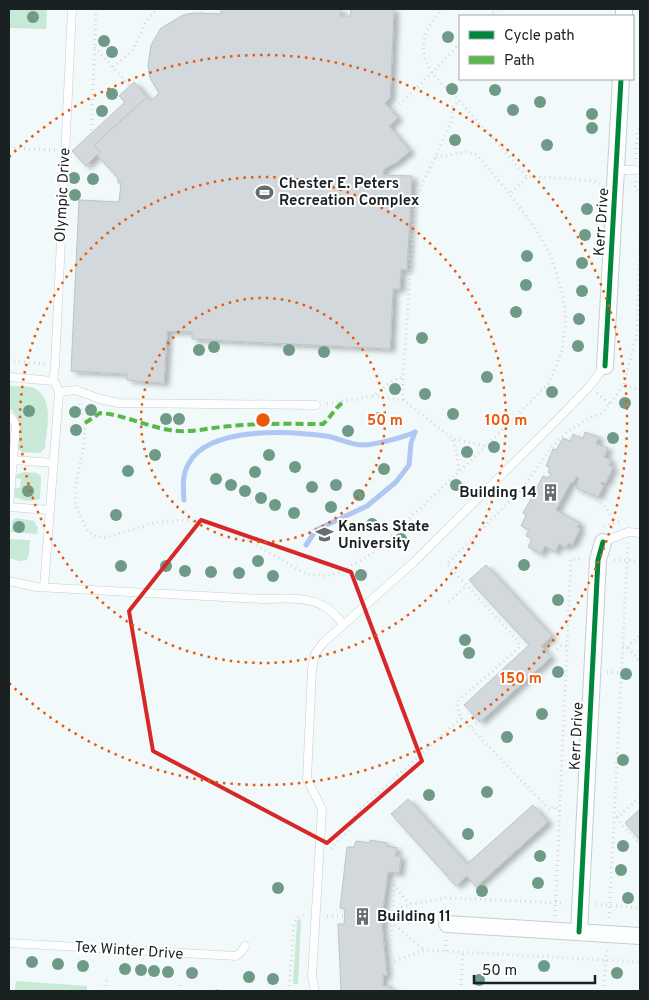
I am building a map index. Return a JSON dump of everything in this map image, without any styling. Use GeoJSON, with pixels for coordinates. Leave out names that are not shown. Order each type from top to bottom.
{"type":"FeatureCollection","features":[{"type":"Feature","properties":{"kind":"street","name":"Kerr Drive"},"geometry":{"type":"LineString","coordinates":[[605,366],[621,80]]}},
{"type":"Feature","properties":{"kind":"street","name":"Kerr Drive"},"geometry":{"type":"LineString","coordinates":[[579,932],[598,560],[601,538]]}},
{"type":"Feature","properties":{"kind":"street"},"geometry":{"type":"LineString","coordinates":[[447,924],[640,936]]}},
{"type":"Feature","properties":{"kind":"lane","name":"Olympic Drive"},"geometry":{"type":"LineString","coordinates":[[53,381],[72,9]]}},
{"type":"Feature","properties":{"kind":"lane"},"geometry":{"type":"LineString","coordinates":[[617,170],[635,170]]}},
{"type":"Feature","properties":{"kind":"lane"},"geometry":{"type":"LineString","coordinates":[[315,991],[312,976],[322,809],[307,779],[312,669],[315,654],[323,643],[343,624],[414,562],[462,515],[557,420],[605,366]]}},
{"type":"Feature","properties":{"kind":"lane"},"geometry":{"type":"LineString","coordinates":[[9,377],[53,381],[58,387],[59,392],[44,587]]}},
{"type":"Feature","properties":{"kind":"lane"},"geometry":{"type":"LineString","coordinates":[[59,392],[76,390],[100,399],[118,403],[316,405]]}},
{"type":"Feature","properties":{"kind":"lane"},"geometry":{"type":"LineString","coordinates":[[9,417],[16,424],[9,507],[50,510]]}},
{"type":"Feature","properties":{"kind":"lane"},"geometry":{"type":"LineString","coordinates":[[13,460],[54,463]]}},
{"type":"Feature","properties":{"kind":"lane"},"geometry":{"type":"LineString","coordinates":[[601,538],[628,532],[640,533]]}},
{"type":"Feature","properties":{"kind":"lane"},"geometry":{"type":"LineString","coordinates":[[9,582],[44,587],[228,598],[297,600],[322,604],[343,624]]}},
{"type":"Feature","properties":{"kind":"lane","name":"Tex Winter Drive"},"geometry":{"type":"LineString","coordinates":[[9,943],[236,956],[245,946]]}},
{"type":"Feature","properties":{"kind":"path"},"geometry":{"type":"LineString","coordinates":[[90,170],[96,9]]}},
{"type":"Feature","properties":{"kind":"path"},"geometry":{"type":"LineString","coordinates":[[113,67],[132,50],[146,21],[157,9]]}},
{"type":"Feature","properties":{"kind":"path"},"geometry":{"type":"LineString","coordinates":[[442,9],[428,28],[424,40],[424,53],[427,65],[527,177],[598,182],[606,191],[616,192]]}},
{"type":"Feature","properties":{"kind":"path"},"geometry":{"type":"LineString","coordinates":[[392,111],[433,72],[459,43]]}},
{"type":"Feature","properties":{"kind":"path"},"geometry":{"type":"LineString","coordinates":[[95,47],[143,101]]}},
{"type":"Feature","properties":{"kind":"path"},"geometry":{"type":"LineString","coordinates":[[91,142],[140,98]]}},
{"type":"Feature","properties":{"kind":"path"},"geometry":{"type":"LineString","coordinates":[[404,400],[414,211],[423,182],[451,123],[453,107],[459,101]]}},
{"type":"Feature","properties":{"kind":"path"},"geometry":{"type":"LineString","coordinates":[[635,170],[637,131],[640,128]]}},
{"type":"Feature","properties":{"kind":"path"},"geometry":{"type":"LineString","coordinates":[[9,148],[90,152]]}},
{"type":"Feature","properties":{"kind":"path"},"geometry":{"type":"LineString","coordinates":[[77,398],[85,425],[84,444],[74,489],[76,507],[87,530],[94,535],[104,538],[154,522],[180,520],[209,522],[228,529],[306,574],[326,576],[338,573],[372,554],[486,446],[549,383],[562,351],[566,319],[563,296],[551,256],[536,228],[477,155],[466,152],[435,157]]}},
{"type":"Feature","properties":{"kind":"path"},"geometry":{"type":"LineString","coordinates":[[510,194],[527,177]]}},
{"type":"Feature","properties":{"kind":"path"},"geometry":{"type":"LineString","coordinates":[[560,812],[554,806],[550,810],[472,727],[461,718],[457,706],[459,700],[520,646],[518,641],[447,564],[522,490],[551,448],[567,432],[587,419],[602,413],[624,384],[637,333],[640,232]]}},
{"type":"Feature","properties":{"kind":"path"},"geometry":{"type":"LineString","coordinates":[[9,361],[46,364]]}},
{"type":"Feature","properties":{"kind":"path"},"geometry":{"type":"LineString","coordinates":[[373,396],[394,380],[404,377]]}},
{"type":"Feature","properties":{"kind":"path"},"geometry":{"type":"LineString","coordinates":[[624,384],[640,391]]}},
{"type":"Feature","properties":{"kind":"path"},"geometry":{"type":"LineString","coordinates":[[316,405],[373,396],[404,400],[453,439],[486,446]]}},
{"type":"Feature","properties":{"kind":"path"},"geometry":{"type":"LineString","coordinates":[[453,439],[458,458],[458,471]]}},
{"type":"Feature","properties":{"kind":"path"},"geometry":{"type":"LineString","coordinates":[[578,492],[602,503],[611,515],[613,523]]}},
{"type":"Feature","properties":{"kind":"path"},"geometry":{"type":"LineString","coordinates":[[601,538],[604,527],[613,523],[629,522],[625,647],[616,817],[603,991]]}},
{"type":"Feature","properties":{"kind":"path"},"geometry":{"type":"LineString","coordinates":[[554,931],[571,559],[583,560],[586,554]]}},
{"type":"Feature","properties":{"kind":"path"},"geometry":{"type":"LineString","coordinates":[[450,602],[467,585]]}},
{"type":"Feature","properties":{"kind":"path"},"geometry":{"type":"LineString","coordinates":[[625,647],[640,635]]}},
{"type":"Feature","properties":{"kind":"path"},"geometry":{"type":"LineString","coordinates":[[472,727],[562,645],[568,646]]}},
{"type":"Feature","properties":{"kind":"path"},"geometry":{"type":"LineString","coordinates":[[625,647],[640,662]]}},
{"type":"Feature","properties":{"kind":"path"},"geometry":{"type":"LineString","coordinates":[[330,856],[334,844],[348,831],[356,813],[461,718]]}},
{"type":"Feature","properties":{"kind":"path"},"geometry":{"type":"LineString","coordinates":[[616,817],[640,797]]}},
{"type":"Feature","properties":{"kind":"path"},"geometry":{"type":"LineString","coordinates":[[616,817],[640,844]]}},
{"type":"Feature","properties":{"kind":"path"},"geometry":{"type":"LineString","coordinates":[[393,991],[390,963],[394,872]]}},
{"type":"Feature","properties":{"kind":"path"},"geometry":{"type":"LineString","coordinates":[[394,883],[404,898],[411,904]]}},
{"type":"Feature","properties":{"kind":"path"},"geometry":{"type":"LineString","coordinates":[[392,911],[411,904],[446,898],[556,902],[640,908]]}},
{"type":"Feature","properties":{"kind":"path"},"geometry":{"type":"LineString","coordinates":[[328,908],[326,916],[344,916]]}},
{"type":"Feature","properties":{"kind":"path"},"geometry":{"type":"LineString","coordinates":[[289,991],[296,919],[299,916],[308,915]]}},
{"type":"Feature","properties":{"kind":"path"},"geometry":{"type":"LineString","coordinates":[[382,918],[391,920],[424,950]]}},
{"type":"Feature","properties":{"kind":"path"},"geometry":{"type":"LineString","coordinates":[[390,963],[424,950],[640,962]]}},
{"type":"Feature","properties":{"kind":"path"},"geometry":{"type":"LineString","coordinates":[[461,985],[463,952]]}},
{"type":"Feature","properties":{"kind":"path"},"geometry":{"type":"LineString","coordinates":[[105,991],[107,979]]}},
{"type":"Feature","properties":{"kind":"path"},"geometry":{"type":"LineString","coordinates":[[179,991],[180,984]]}},
{"type":"Feature","properties":{"kind":"highlighted area"},"geometry":{"type":"Polygon","coordinates":[[[201,520],[351,572],[422,761],[327,843],[153,751],[129,611],[201,520]]]}},
{"type":"Feature","properties":{"kind":"green space"},"geometry":{"type":"Polygon","coordinates":[[[9,9],[47,9],[46,29],[9,28],[9,9]]]}},
{"type":"Feature","properties":{"kind":"green space"},"geometry":{"type":"Polygon","coordinates":[[[9,386],[36,389],[46,401],[48,425],[45,448],[40,453],[22,452],[18,449],[20,426],[14,412],[9,408],[9,386]]]}},
{"type":"Feature","properties":{"kind":"green space"},"geometry":{"type":"Polygon","coordinates":[[[24,472],[37,473],[41,476],[40,499],[27,501],[15,497],[15,488],[20,488],[21,479],[15,478],[18,474],[24,472]]]}},
{"type":"Feature","properties":{"kind":"green space"},"geometry":{"type":"Polygon","coordinates":[[[16,518],[34,521],[38,528],[37,534],[11,532],[12,521],[16,518]]]}},
{"type":"Feature","properties":{"kind":"green space"},"geometry":{"type":"Polygon","coordinates":[[[9,539],[30,540],[27,560],[19,561],[9,558],[9,539]]]}},
{"type":"Feature","properties":{"kind":"green space"},"geometry":{"type":"Polygon","coordinates":[[[301,919],[298,984],[293,984],[297,922],[301,919]]]}},
{"type":"Feature","properties":{"kind":"green space"},"geometry":{"type":"Polygon","coordinates":[[[16,981],[87,986],[87,991],[15,991],[16,981]]]}},
{"type":"Feature","properties":{"kind":"building","name":"Chester E. Peters Recreation Complex"},"geometry":{"type":"Polygon","coordinates":[[[221,9],[341,9],[340,16],[350,16],[351,9],[394,9],[390,98],[385,103],[398,118],[389,126],[410,151],[397,162],[384,169],[383,175],[412,176],[407,270],[401,269],[400,289],[393,289],[390,349],[192,339],[192,332],[167,331],[164,383],[127,380],[127,374],[71,371],[79,200],[119,202],[121,183],[118,183],[118,178],[97,155],[100,152],[94,145],[147,97],[151,101],[159,93],[150,78],[148,66],[151,45],[161,28],[183,15],[193,13],[221,14],[221,9]]]}},
{"type":"Feature","properties":{"kind":"building"},"geometry":{"type":"Polygon","coordinates":[[[134,82],[147,97],[94,145],[100,152],[86,166],[72,151],[125,102],[119,96],[134,82]]]}},
{"type":"Feature","properties":{"kind":"building","name":"Building 14"},"geometry":{"type":"Polygon","coordinates":[[[585,432],[599,437],[596,444],[608,448],[604,457],[611,460],[609,465],[613,467],[606,483],[602,482],[601,484],[604,485],[598,497],[576,488],[579,478],[576,477],[573,483],[571,482],[556,510],[580,523],[577,527],[580,529],[572,545],[568,543],[566,548],[559,544],[555,552],[545,546],[541,554],[528,547],[532,539],[526,536],[529,530],[521,526],[526,515],[523,513],[532,497],[535,499],[539,493],[535,491],[543,476],[548,478],[551,474],[548,472],[550,467],[546,466],[553,449],[556,450],[563,438],[570,441],[573,434],[583,439],[585,432]]]}},
{"type":"Feature","properties":{"kind":"building"},"geometry":{"type":"Polygon","coordinates":[[[486,565],[552,636],[541,646],[551,657],[480,722],[464,705],[529,645],[469,580],[486,565]]]}},
{"type":"Feature","properties":{"kind":"building"},"geometry":{"type":"Polygon","coordinates":[[[408,799],[467,864],[533,805],[548,822],[476,887],[467,876],[456,886],[391,814],[408,799]]]}},
{"type":"Feature","properties":{"kind":"building"},"geometry":{"type":"Polygon","coordinates":[[[640,809],[640,840],[625,823],[640,809]]]}},
{"type":"Feature","properties":{"kind":"building","name":"Building 11"},"geometry":{"type":"Polygon","coordinates":[[[370,840],[387,843],[387,846],[397,848],[395,856],[401,856],[399,873],[388,872],[383,908],[382,926],[387,975],[383,975],[383,986],[391,986],[391,991],[339,991],[341,990],[338,924],[344,924],[345,909],[340,908],[347,847],[354,847],[356,841],[370,843],[370,840]]]}},
{"type":"Feature","properties":{"kind":"waterway"},"geometry":{"type":"LineString","coordinates":[[184,500],[184,476],[189,463],[199,451],[214,442],[252,434],[293,433],[326,436],[363,445],[374,444],[415,432]]}},
{"type":"Feature","properties":{"kind":"waterway"},"geometry":{"type":"LineString","coordinates":[[306,545],[316,530],[367,506],[396,482],[409,465],[411,443],[415,432]]}},
{"type":"Feature","properties":{"kind":"marked path"},"geometry":{"type":"LineString","coordinates":[[85,423],[100,413],[120,416],[158,428],[178,431],[254,424],[323,424],[345,401]]}},
{"type":"Feature","properties":{"kind":"cycle path"},"geometry":{"type":"LineString","coordinates":[[605,366],[621,80]]}},
{"type":"Feature","properties":{"kind":"cycle path"},"geometry":{"type":"LineString","coordinates":[[579,932],[598,560],[603,542]]}},
{"type":"Feature","properties":{"kind":"place","name":"Chester E. Peters Recreation Complex"},"geometry":{"type":"Point","coordinates":[265,192]}},
{"type":"Feature","properties":{"kind":"place","name":"Building 14"},"geometry":{"type":"Point","coordinates":[551,492]}},
{"type":"Feature","properties":{"kind":"place","name":"Kansas State University"},"geometry":{"type":"Point","coordinates":[324,535]}},
{"type":"Feature","properties":{"kind":"place","name":"Building 11"},"geometry":{"type":"Point","coordinates":[363,916]}}]}
